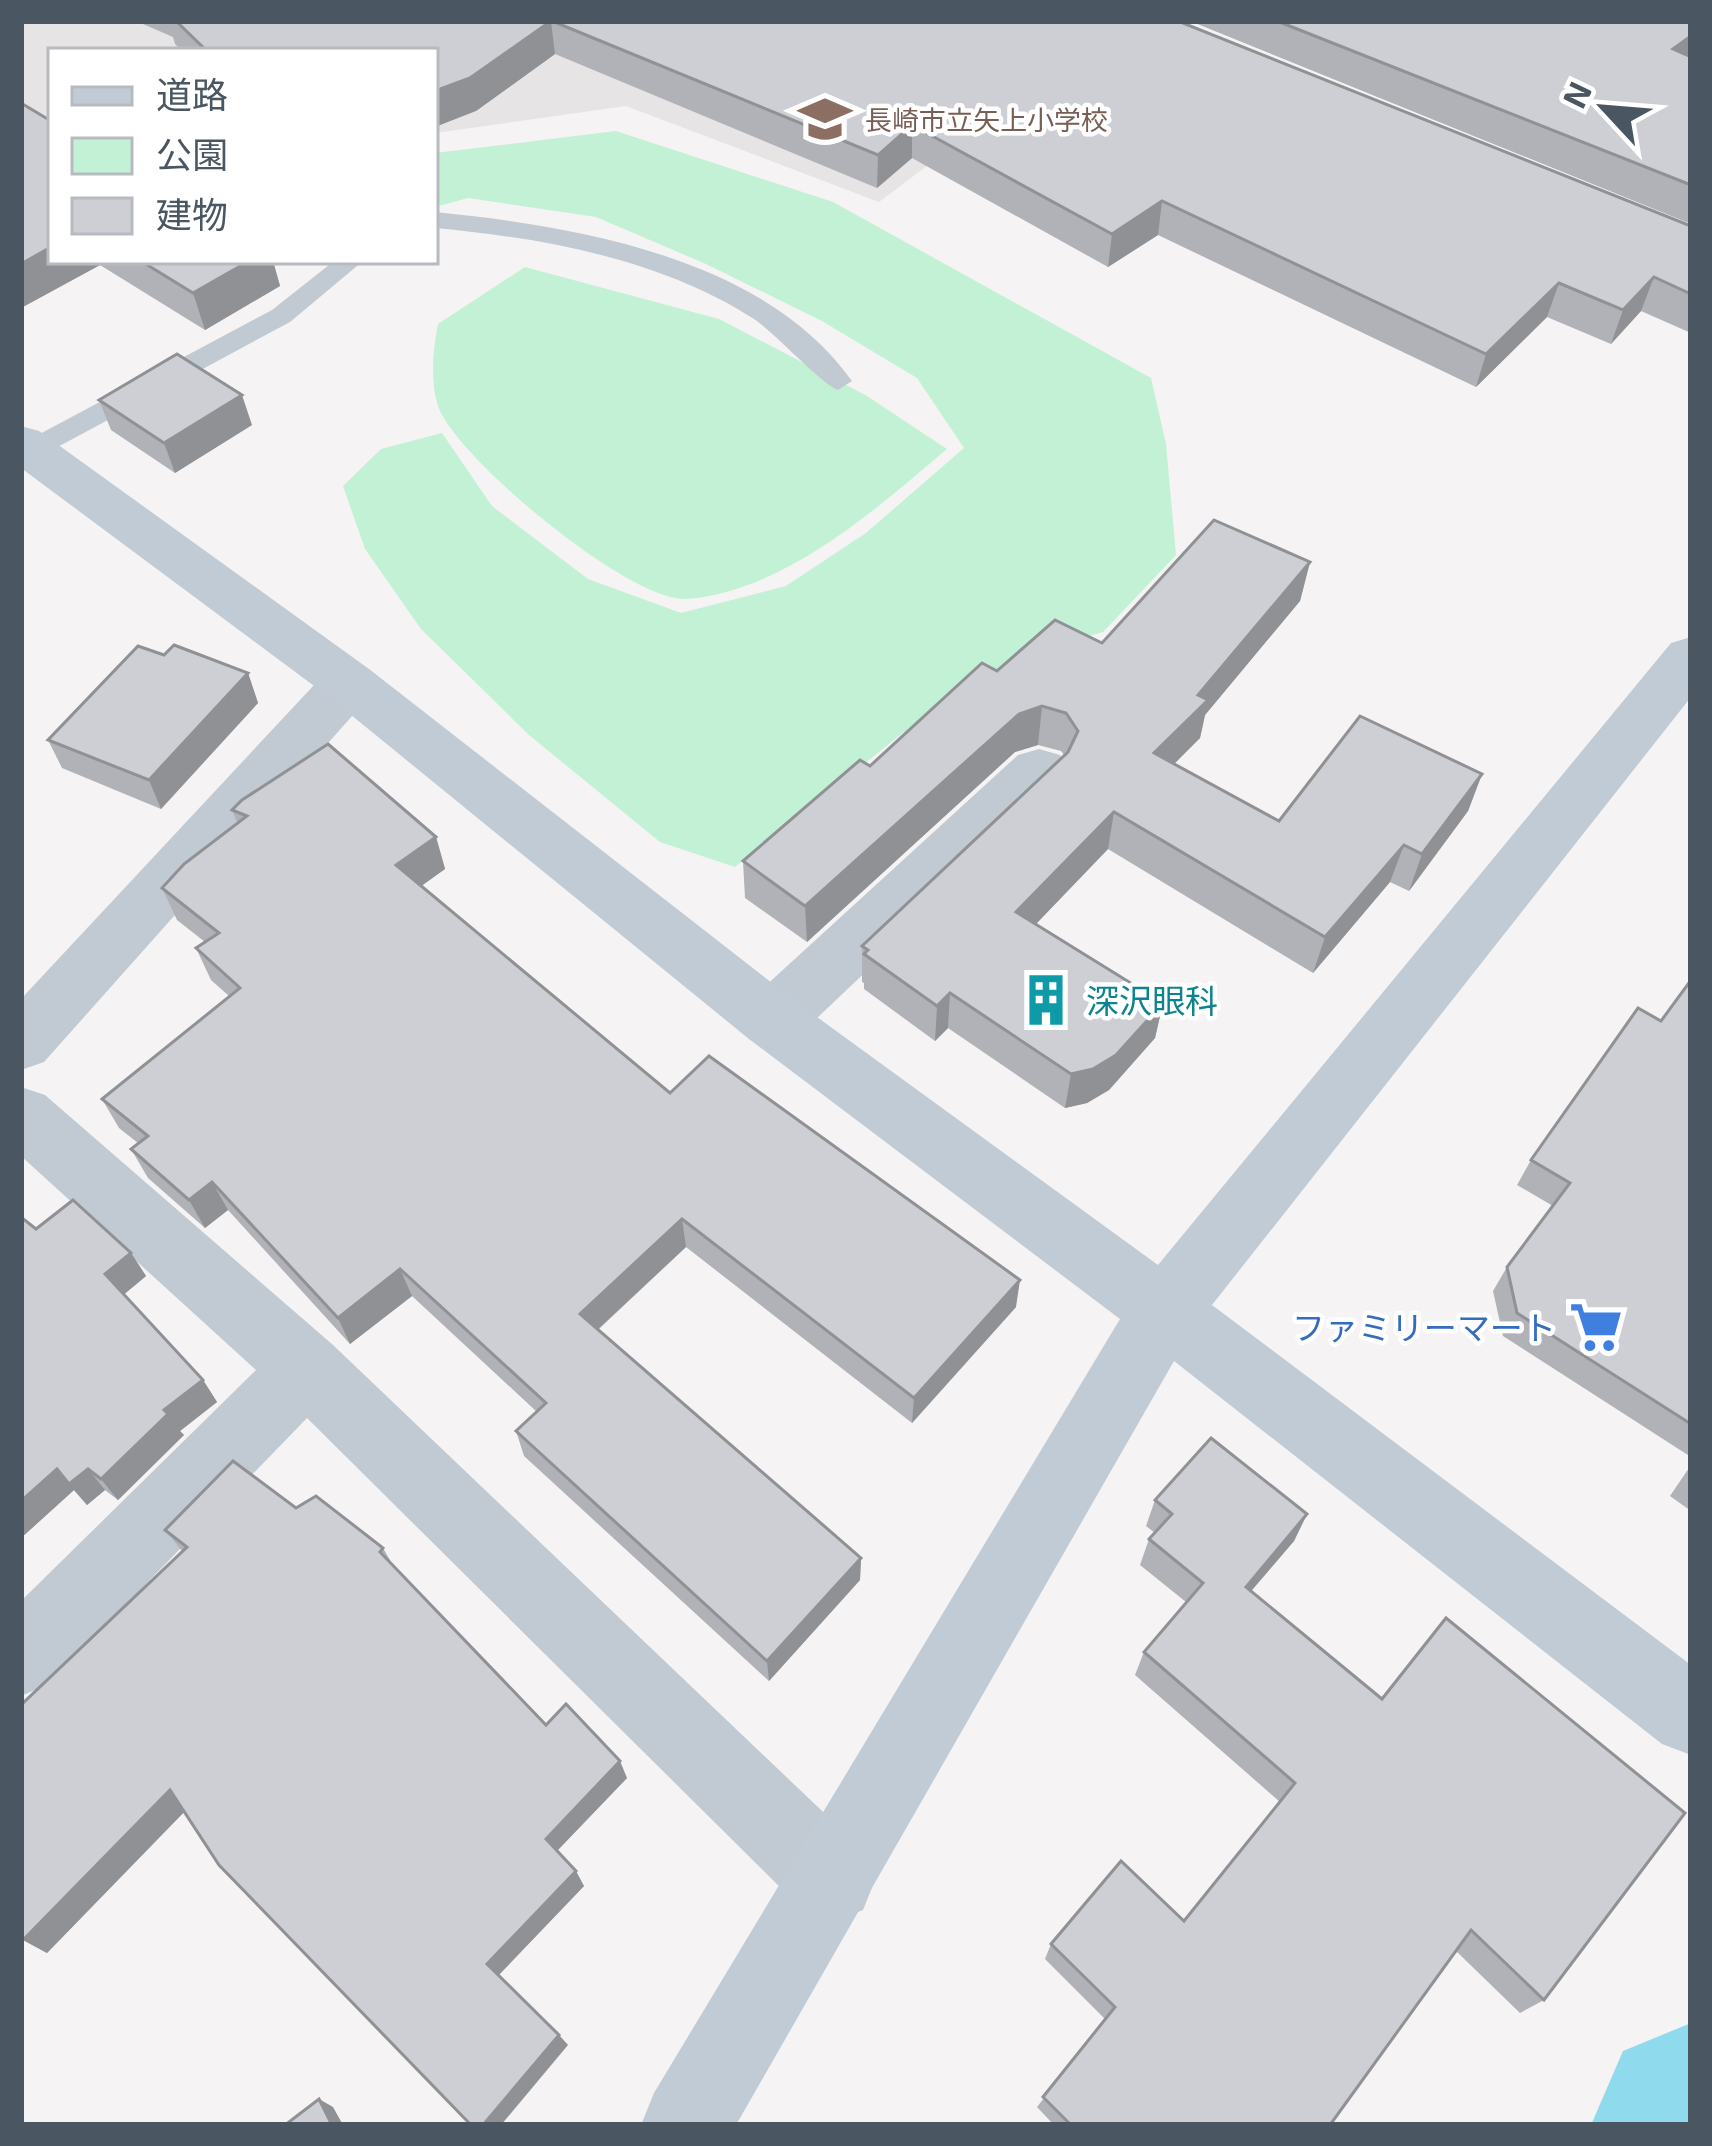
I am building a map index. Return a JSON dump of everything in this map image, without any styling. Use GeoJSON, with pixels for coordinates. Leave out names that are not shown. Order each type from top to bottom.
{"type":"FeatureCollection","features":[{"type":"Feature","properties":{"kind":"street"},"geometry":{"type":"LineString","coordinates":[[26,446],[349,682],[772,1020],[1164,1311],[1691,1715]]}},
{"type":"Feature","properties":{"kind":"street"},"geometry":{"type":"LineString","coordinates":[[686,2125],[1164,1311],[1691,657]]}},
{"type":"Feature","properties":{"kind":"street"},"geometry":{"type":"LineString","coordinates":[[21,1043],[349,682]]}},
{"type":"Feature","properties":{"kind":"street"},"geometry":{"type":"LineString","coordinates":[[772,1020],[1039,770]]}},
{"type":"Feature","properties":{"kind":"street"},"geometry":{"type":"LineString","coordinates":[[21,1115],[307,1369],[832,1880]]}},
{"type":"Feature","properties":{"kind":"street"},"geometry":{"type":"LineString","coordinates":[[21,1656],[307,1369]]}},
{"type":"Feature","properties":{"kind":"lane"},"geometry":{"type":"LineString","coordinates":[[438,220],[503,225],[725,291],[819,353],[838,381]]}},
{"type":"Feature","properties":{"kind":"lane"},"geometry":{"type":"LineString","coordinates":[[26,446],[281,316],[346,264]]}},
{"type":"Feature","properties":{"kind":"shaded area","name":"長崎市立矢上小学校"},"geometry":{"type":"Polygon","coordinates":[[[21,21],[1119,21],[879,202],[626,106],[438,133],[438,48],[48,48],[48,204],[21,206],[21,21]]]}},
{"type":"Feature","properties":{"kind":"green space"},"geometry":{"type":"Polygon","coordinates":[[[616,131],[833,202],[1151,378],[1166,444],[1176,555],[1103,632],[1016,657],[904,732],[735,867],[660,842],[529,735],[421,629],[365,549],[343,486],[381,449],[442,433],[492,506],[588,579],[681,613],[786,586],[866,533],[964,448],[917,378],[822,321],[706,264],[596,217],[468,198],[438,206],[438,153],[616,131]]]}},
{"type":"Feature","properties":{"kind":"green space"},"geometry":{"type":"Polygon","coordinates":[[[525,267],[719,319],[867,396],[947,449],[859,521],[794,564],[723,593],[687,599],[661,594],[588,553],[510,491],[477,459],[438,406],[433,365],[438,324],[525,267]]]}},
{"type":"Feature","properties":{"kind":"building"},"geometry":{"type":"Polygon","coordinates":[[[176,21],[551,21],[470,78],[438,90],[438,48],[204,48],[176,21]]]}},
{"type":"Feature","properties":{"kind":"building"},"geometry":{"type":"Polygon","coordinates":[[[552,21],[1178,21],[1691,226],[1691,294],[1654,277],[1623,310],[1559,283],[1486,354],[1162,201],[1112,234],[912,125],[878,155],[552,21]]]}},
{"type":"Feature","properties":{"kind":"building"},"geometry":{"type":"Polygon","coordinates":[[[1277,21],[1691,21],[1691,36],[1673,49],[1691,57],[1691,185],[1277,21]]]}},
{"type":"Feature","properties":{"kind":"building"},"geometry":{"type":"Polygon","coordinates":[[[21,103],[48,119],[48,249],[21,264],[21,103]]]}},
{"type":"Feature","properties":{"kind":"building"},"geometry":{"type":"Polygon","coordinates":[[[146,264],[244,264],[193,293],[146,264]]]}},
{"type":"Feature","properties":{"kind":"building"},"geometry":{"type":"Polygon","coordinates":[[[177,354],[242,395],[164,443],[99,400],[177,354]]]}},
{"type":"Feature","properties":{"kind":"building"},"geometry":{"type":"Polygon","coordinates":[[[1214,520],[1310,562],[1198,695],[1208,700],[1154,753],[1279,821],[1360,716],[1482,774],[1422,854],[1404,845],[1325,937],[1114,812],[1016,912],[1163,1003],[1116,1055],[1093,1069],[1071,1074],[950,993],[937,1006],[864,954],[868,950],[862,946],[1068,752],[1078,731],[1066,713],[1042,706],[1019,714],[805,906],[743,861],[860,760],[870,766],[982,663],[997,671],[1055,620],[1102,643],[1214,520]]]}},
{"type":"Feature","properties":{"kind":"building"},"geometry":{"type":"Polygon","coordinates":[[[174,645],[248,673],[149,780],[48,740],[138,646],[164,655],[174,645]]]}},
{"type":"Feature","properties":{"kind":"building"},"geometry":{"type":"Polygon","coordinates":[[[328,744],[436,837],[396,865],[670,1093],[709,1056],[1020,1280],[914,1398],[682,1219],[580,1314],[861,1558],[767,1661],[516,1431],[546,1403],[400,1269],[338,1318],[212,1182],[189,1200],[131,1149],[148,1136],[102,1099],[240,988],[196,948],[219,933],[162,888],[184,864],[247,816],[232,810],[242,800],[328,744]]]}},
{"type":"Feature","properties":{"kind":"building"},"geometry":{"type":"Polygon","coordinates":[[[1691,980],[1691,1424],[1517,1313],[1507,1267],[1570,1183],[1531,1160],[1638,1008],[1661,1021],[1691,980]]]}},
{"type":"Feature","properties":{"kind":"building"},"geometry":{"type":"Polygon","coordinates":[[[73,1200],[131,1253],[105,1274],[203,1380],[164,1410],[168,1414],[101,1479],[88,1469],[69,1484],[57,1469],[21,1501],[21,1217],[36,1229],[73,1200]]]}},
{"type":"Feature","properties":{"kind":"building"},"geometry":{"type":"Polygon","coordinates":[[[1211,1438],[1307,1514],[1246,1587],[1382,1699],[1446,1618],[1685,1813],[1544,2000],[1471,1930],[1330,2125],[1071,2125],[1043,2097],[1115,2007],[1051,1944],[1121,1861],[1184,1921],[1295,1783],[1144,1652],[1203,1583],[1149,1539],[1172,1514],[1155,1500],[1211,1438]]]}},
{"type":"Feature","properties":{"kind":"building"},"geometry":{"type":"Polygon","coordinates":[[[233,1461],[296,1508],[316,1496],[383,1548],[380,1552],[546,1725],[566,1704],[620,1761],[546,1839],[576,1871],[487,1964],[559,2035],[483,2125],[471,2125],[219,1865],[170,1790],[21,1938],[21,1705],[187,1547],[165,1530],[233,1461]]]}},
{"type":"Feature","properties":{"kind":"building"},"geometry":{"type":"Polygon","coordinates":[[[319,2099],[332,2125],[285,2125],[319,2099]]]}},
{"type":"Feature","properties":{"kind":"waterway"},"geometry":{"type":"LineString","coordinates":[[1687,2125],[1691,2119]]}},
{"type":"Feature","properties":{"kind":"place","name":"長崎市立矢上小学校"},"geometry":{"type":"Point","coordinates":[825,119]}},
{"type":"Feature","properties":{"kind":"place","name":"深沢眼科"},"geometry":{"type":"Point","coordinates":[1046,1000]}},
{"type":"Feature","properties":{"kind":"place","name":"ファミリーマート"},"geometry":{"type":"Point","coordinates":[1596,1327]}}]}
